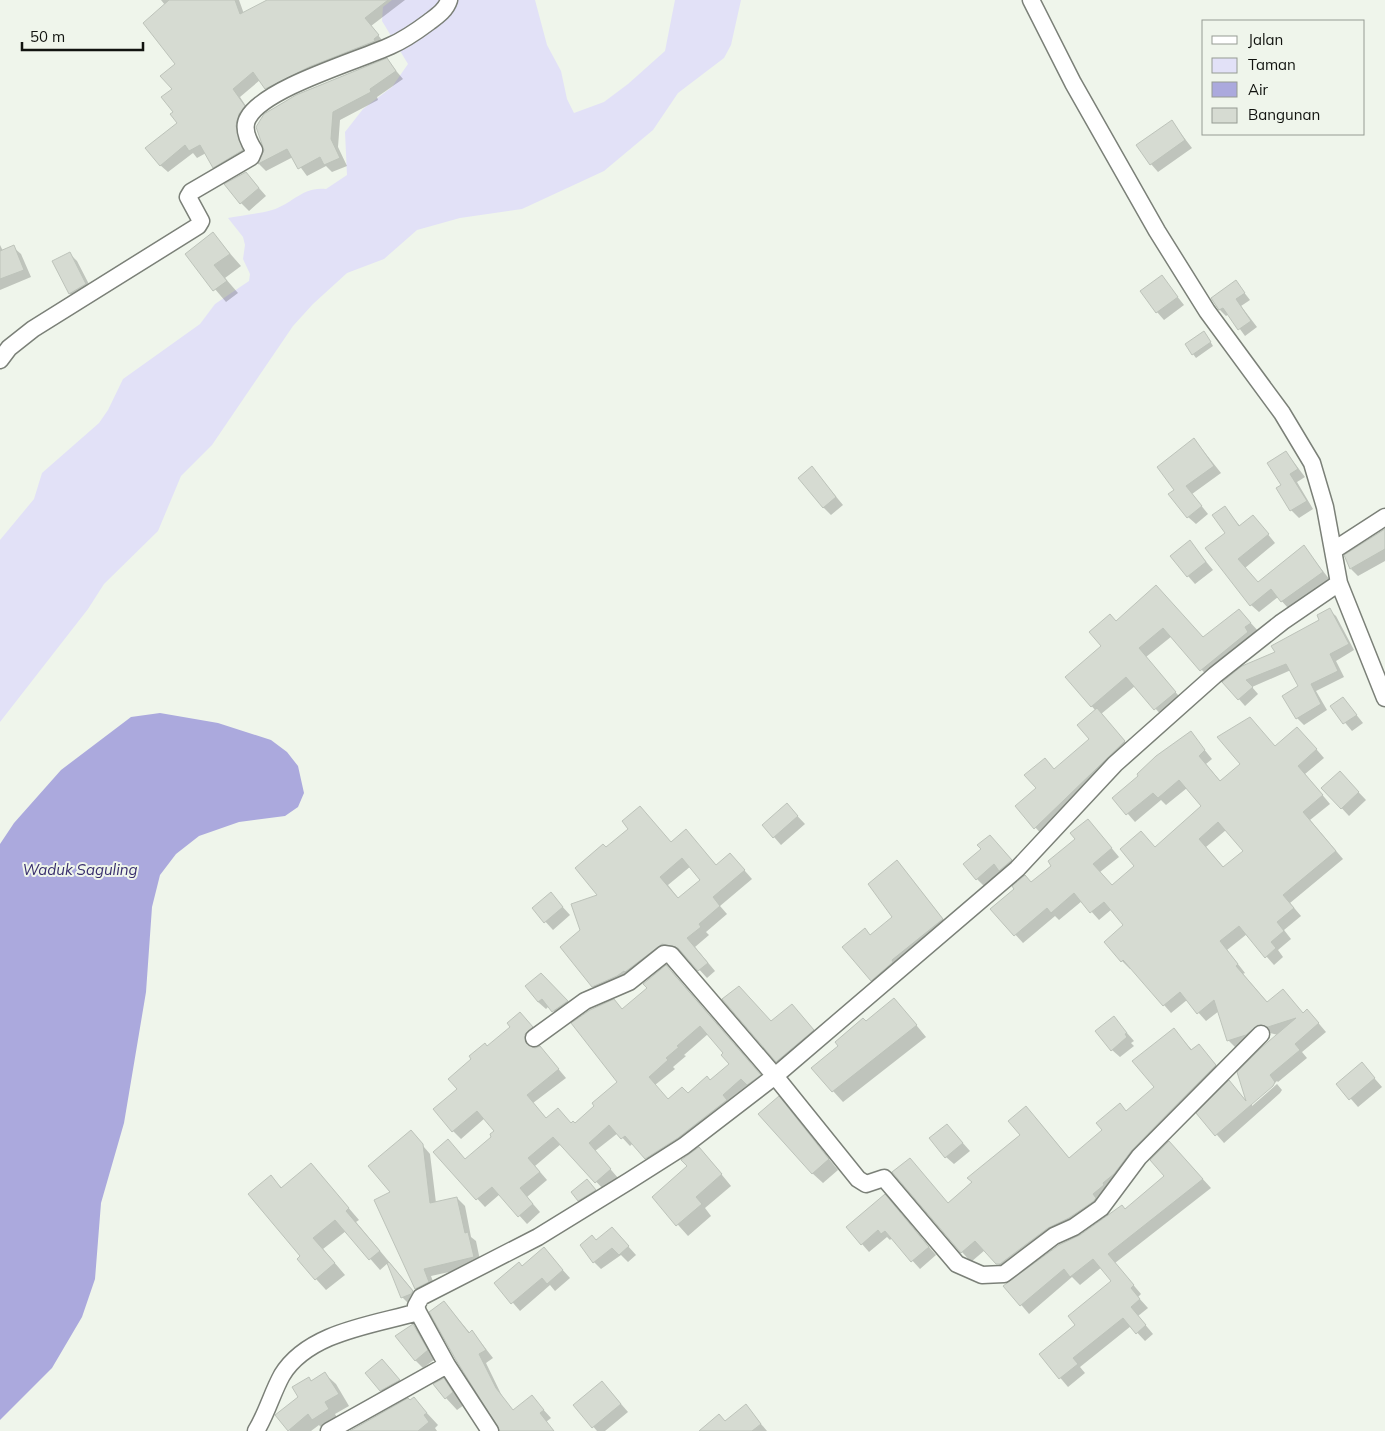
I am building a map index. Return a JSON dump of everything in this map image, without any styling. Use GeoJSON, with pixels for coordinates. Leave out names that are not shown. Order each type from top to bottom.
{"type":"FeatureCollection","features":[{"type":"Feature","properties":{"kind":"street"},"geometry":{"type":"LineString","coordinates":[[0,360],[9,348],[33,329],[198,226],[201,221],[200,215],[188,197],[191,192],[251,157],[254,150],[249,142],[246,123],[248,117],[258,107],[272,96],[310,77],[366,56],[406,38],[441,13],[449,0]]}},
{"type":"Feature","properties":{"kind":"street"},"geometry":{"type":"LineString","coordinates":[[1031,0],[1073,83],[1157,231],[1206,311],[1282,413],[1305,450],[1318,482],[1334,550],[1339,583],[1385,698]]}},
{"type":"Feature","properties":{"kind":"street"},"geometry":{"type":"LineString","coordinates":[[1334,550],[1385,517]]}},
{"type":"Feature","properties":{"kind":"street"},"geometry":{"type":"LineString","coordinates":[[490,1431],[418,1312],[417,1304],[423,1295],[538,1237],[622,1186],[684,1146],[775,1076],[1017,869],[1114,764],[1215,675],[1282,622],[1339,583]]}},
{"type":"Feature","properties":{"kind":"street"},"geometry":{"type":"LineString","coordinates":[[534,1038],[585,1001],[626,984],[664,954],[674,957],[775,1076],[858,1179],[866,1184],[884,1178],[957,1264],[974,1272],[992,1276],[1004,1274],[1054,1236],[1074,1227],[1101,1208],[1139,1157],[1261,1034]]}},
{"type":"Feature","properties":{"kind":"street"},"geometry":{"type":"LineString","coordinates":[[256,1431],[268,1410],[282,1376],[305,1350],[323,1339],[418,1312]]}},
{"type":"Feature","properties":{"kind":"street"},"geometry":{"type":"LineString","coordinates":[[329,1431],[448,1364]]}},
{"type":"Feature","properties":{"kind":"green space"},"geometry":{"type":"Polygon","coordinates":[[[392,0],[535,0],[547,45],[561,71],[567,99],[574,113],[604,102],[628,84],[665,51],[675,0],[741,0],[731,45],[724,58],[678,93],[653,130],[604,171],[522,209],[460,218],[417,230],[384,259],[347,273],[313,304],[293,326],[212,445],[181,476],[158,531],[104,584],[88,609],[0,722],[0,540],[34,499],[42,473],[99,423],[108,410],[123,379],[200,324],[215,304],[249,281],[250,274],[243,259],[245,245],[243,237],[228,218],[272,210],[311,190],[326,189],[347,175],[345,132],[363,109],[392,87],[408,64],[382,21],[383,7],[392,0]]]}},
{"type":"Feature","properties":{"kind":"water","name":"Waduk Saguling"},"geometry":{"type":"Polygon","coordinates":[[[160,713],[218,723],[271,740],[287,752],[298,766],[304,793],[298,807],[285,816],[239,822],[199,836],[176,854],[160,875],[152,907],[146,992],[124,1123],[101,1203],[95,1279],[82,1317],[52,1368],[0,1420],[0,844],[14,823],[61,770],[131,717],[160,713]]]}},
{"type":"Feature","properties":{"kind":"building"},"geometry":{"type":"Polygon","coordinates":[[[169,0],[235,0],[240,14],[267,0],[388,0],[365,18],[379,35],[374,39],[375,41],[309,67],[265,89],[253,72],[233,89],[245,106],[239,114],[236,126],[243,150],[213,168],[200,145],[189,151],[185,145],[160,166],[145,148],[177,123],[170,114],[173,112],[161,97],[172,89],[160,76],[175,64],[143,23],[169,0]]]}},
{"type":"Feature","properties":{"kind":"building"},"geometry":{"type":"Polygon","coordinates":[[[387,58],[396,71],[370,89],[371,92],[333,112],[331,139],[340,158],[324,165],[320,157],[298,169],[287,149],[258,164],[264,150],[256,127],[264,114],[296,95],[387,58]]]}},
{"type":"Feature","properties":{"kind":"building"},"geometry":{"type":"Polygon","coordinates":[[[1172,120],[1185,140],[1150,165],[1136,145],[1172,120]]]}},
{"type":"Feature","properties":{"kind":"building"},"geometry":{"type":"Polygon","coordinates":[[[246,172],[259,188],[240,204],[224,184],[246,172]]]}},
{"type":"Feature","properties":{"kind":"building"},"geometry":{"type":"Polygon","coordinates":[[[213,232],[230,254],[214,265],[227,281],[213,291],[185,254],[213,232]]]}},
{"type":"Feature","properties":{"kind":"building"},"geometry":{"type":"Polygon","coordinates":[[[14,245],[24,270],[0,279],[0,251],[14,245]]]}},
{"type":"Feature","properties":{"kind":"building"},"geometry":{"type":"Polygon","coordinates":[[[70,252],[86,284],[69,294],[52,261],[70,252]]]}},
{"type":"Feature","properties":{"kind":"building"},"geometry":{"type":"Polygon","coordinates":[[[1162,275],[1178,297],[1156,313],[1140,291],[1162,275]]]}},
{"type":"Feature","properties":{"kind":"building"},"geometry":{"type":"Polygon","coordinates":[[[1236,280],[1245,293],[1236,299],[1251,321],[1238,330],[1223,308],[1219,310],[1211,298],[1236,280]]]}},
{"type":"Feature","properties":{"kind":"building"},"geometry":{"type":"Polygon","coordinates":[[[1204,331],[1211,342],[1192,355],[1185,344],[1204,331]]]}},
{"type":"Feature","properties":{"kind":"building"},"geometry":{"type":"Polygon","coordinates":[[[1194,438],[1214,466],[1186,486],[1202,506],[1187,518],[1168,494],[1174,490],[1157,467],[1194,438]]]}},
{"type":"Feature","properties":{"kind":"building"},"geometry":{"type":"Polygon","coordinates":[[[1286,451],[1298,469],[1290,474],[1307,501],[1290,511],[1276,488],[1281,485],[1267,463],[1286,451]]]}},
{"type":"Feature","properties":{"kind":"building"},"geometry":{"type":"Polygon","coordinates":[[[812,466],[836,497],[823,508],[798,478],[812,466]]]}},
{"type":"Feature","properties":{"kind":"building"},"geometry":{"type":"Polygon","coordinates":[[[1225,506],[1239,526],[1253,515],[1269,534],[1238,559],[1258,582],[1304,545],[1323,572],[1281,602],[1271,589],[1250,606],[1205,548],[1225,533],[1212,515],[1225,506]]]}},
{"type":"Feature","properties":{"kind":"building"},"geometry":{"type":"Polygon","coordinates":[[[1385,529],[1385,549],[1350,569],[1344,555],[1385,529]]]}},
{"type":"Feature","properties":{"kind":"building"},"geometry":{"type":"Polygon","coordinates":[[[1190,540],[1206,562],[1187,577],[1170,556],[1190,540]]]}},
{"type":"Feature","properties":{"kind":"building"},"geometry":{"type":"Polygon","coordinates":[[[1156,585],[1203,637],[1239,609],[1251,623],[1245,627],[1248,632],[1200,671],[1163,628],[1139,648],[1176,692],[1154,710],[1126,677],[1091,707],[1065,677],[1101,646],[1089,632],[1110,614],[1116,621],[1156,585]]]}},
{"type":"Feature","properties":{"kind":"building"},"geometry":{"type":"Polygon","coordinates":[[[1330,608],[1349,644],[1330,654],[1338,671],[1311,684],[1321,704],[1296,719],[1282,696],[1298,686],[1286,664],[1246,680],[1253,687],[1238,700],[1222,682],[1242,666],[1275,652],[1271,646],[1319,620],[1317,615],[1330,608]]]}},
{"type":"Feature","properties":{"kind":"building"},"geometry":{"type":"Polygon","coordinates":[[[1343,697],[1357,715],[1343,724],[1330,706],[1343,697]]]}},
{"type":"Feature","properties":{"kind":"building"},"geometry":{"type":"Polygon","coordinates":[[[1097,708],[1125,741],[1034,829],[1015,806],[1036,788],[1024,775],[1045,758],[1054,769],[1089,739],[1077,725],[1097,708]]]}},
{"type":"Feature","properties":{"kind":"building"},"geometry":{"type":"Polygon","coordinates":[[[1250,717],[1275,746],[1297,727],[1317,749],[1298,766],[1323,795],[1303,812],[1336,851],[1283,895],[1294,908],[1277,922],[1284,931],[1271,942],[1276,948],[1265,958],[1239,926],[1220,941],[1238,964],[1236,966],[1267,1002],[1283,989],[1303,1013],[1307,1009],[1319,1023],[1295,1044],[1300,1050],[1270,1075],[1275,1082],[1273,1086],[1215,1136],[1196,1113],[1229,1080],[1246,1101],[1237,1072],[1262,1047],[1296,1018],[1268,1027],[1258,1025],[1246,1035],[1227,1041],[1214,1000],[1197,1014],[1180,992],[1163,1006],[1123,960],[1121,962],[1104,942],[1123,925],[1104,902],[1090,913],[1074,893],[1051,913],[1047,908],[1014,936],[990,909],[1014,889],[1012,886],[1025,875],[1031,882],[1051,866],[1048,861],[1075,839],[1070,833],[1088,819],[1112,848],[1093,864],[1112,885],[1134,866],[1120,849],[1141,831],[1155,847],[1201,806],[1179,780],[1158,798],[1153,793],[1126,815],[1112,798],[1138,776],[1137,774],[1156,756],[1191,731],[1205,750],[1199,756],[1220,781],[1240,764],[1217,737],[1250,717]],[[1218,822],[1199,839],[1223,867],[1243,851],[1218,822]]]}},
{"type":"Feature","properties":{"kind":"building"},"geometry":{"type":"Polygon","coordinates":[[[1340,771],[1359,792],[1341,809],[1321,788],[1340,771]]]}},
{"type":"Feature","properties":{"kind":"building"},"geometry":{"type":"Polygon","coordinates":[[[787,803],[798,816],[773,838],[762,825],[787,803]]]}},
{"type":"Feature","properties":{"kind":"building"},"geometry":{"type":"Polygon","coordinates":[[[640,806],[671,842],[686,829],[716,865],[730,853],[745,870],[713,897],[720,906],[699,924],[701,927],[687,938],[708,963],[698,971],[678,948],[662,944],[625,972],[592,987],[560,947],[580,930],[571,904],[597,895],[575,868],[603,844],[606,847],[628,829],[622,821],[640,806]],[[682,858],[660,877],[678,898],[700,880],[682,858]]]}},
{"type":"Feature","properties":{"kind":"building"},"geometry":{"type":"Polygon","coordinates":[[[990,835],[1012,860],[999,871],[994,864],[976,880],[963,864],[981,849],[977,845],[990,835]]]}},
{"type":"Feature","properties":{"kind":"building"},"geometry":{"type":"Polygon","coordinates":[[[897,860],[943,919],[892,960],[893,962],[871,981],[842,947],[865,928],[870,935],[892,917],[868,884],[897,860]]]}},
{"type":"Feature","properties":{"kind":"building"},"geometry":{"type":"Polygon","coordinates":[[[551,892],[563,907],[544,923],[532,908],[551,892]]]}},
{"type":"Feature","properties":{"kind":"building"},"geometry":{"type":"Polygon","coordinates":[[[666,965],[761,1075],[747,1085],[741,1079],[723,1095],[727,1100],[678,1138],[645,1159],[625,1136],[621,1139],[609,1125],[589,1143],[611,1169],[595,1183],[553,1137],[528,1158],[540,1172],[520,1188],[533,1204],[518,1217],[492,1187],[476,1200],[433,1152],[448,1139],[465,1159],[491,1137],[490,1134],[494,1131],[477,1111],[452,1132],[433,1109],[457,1089],[448,1079],[471,1059],[469,1056],[485,1043],[487,1046],[510,1027],[507,1023],[520,1012],[533,1027],[525,1034],[526,1043],[535,1048],[540,1046],[559,1069],[527,1095],[546,1118],[558,1108],[571,1123],[573,1121],[575,1123],[594,1106],[592,1103],[617,1082],[571,1023],[590,1010],[614,999],[622,1009],[647,988],[643,984],[666,965]],[[700,1026],[677,1046],[679,1047],[666,1058],[668,1060],[649,1077],[668,1099],[682,1087],[688,1093],[707,1076],[710,1080],[729,1064],[721,1055],[723,1053],[700,1026]]]}},
{"type":"Feature","properties":{"kind":"building"},"geometry":{"type":"Polygon","coordinates":[[[541,973],[568,1001],[552,1012],[542,999],[538,1002],[525,986],[541,973]]]}},
{"type":"Feature","properties":{"kind":"building"},"geometry":{"type":"Polygon","coordinates":[[[739,986],[771,1021],[792,1004],[814,1030],[776,1062],[722,999],[739,986]]]}},
{"type":"Feature","properties":{"kind":"building"},"geometry":{"type":"Polygon","coordinates":[[[894,998],[917,1025],[832,1092],[811,1068],[838,1046],[835,1042],[863,1018],[866,1021],[894,998]]]}},
{"type":"Feature","properties":{"kind":"building"},"geometry":{"type":"Polygon","coordinates":[[[1114,1016],[1127,1033],[1125,1034],[1127,1037],[1111,1051],[1095,1031],[1114,1016]]]}},
{"type":"Feature","properties":{"kind":"building"},"geometry":{"type":"Polygon","coordinates":[[[1174,1028],[1191,1050],[1199,1044],[1216,1065],[1132,1150],[1114,1174],[1093,1194],[1096,1198],[1094,1201],[1069,1218],[1048,1228],[1000,1264],[996,1264],[975,1241],[961,1253],[892,1172],[910,1158],[948,1203],[972,1182],[967,1178],[1020,1135],[1008,1121],[1026,1106],[1069,1158],[1102,1130],[1096,1123],[1120,1103],[1126,1111],[1154,1087],[1132,1061],[1174,1028]]]}},
{"type":"Feature","properties":{"kind":"building"},"geometry":{"type":"Polygon","coordinates":[[[1362,1062],[1375,1078],[1349,1100],[1336,1084],[1362,1062]]]}},
{"type":"Feature","properties":{"kind":"building"},"geometry":{"type":"Polygon","coordinates":[[[779,1096],[829,1159],[812,1174],[758,1114],[779,1096]]]}},
{"type":"Feature","properties":{"kind":"building"},"geometry":{"type":"Polygon","coordinates":[[[947,1124],[963,1143],[945,1158],[929,1138],[947,1124]]]}},
{"type":"Feature","properties":{"kind":"building"},"geometry":{"type":"Polygon","coordinates":[[[411,1130],[423,1144],[430,1203],[457,1197],[465,1233],[468,1232],[474,1257],[424,1269],[429,1282],[415,1289],[374,1200],[390,1192],[368,1166],[411,1130]]]}},
{"type":"Feature","properties":{"kind":"building"},"geometry":{"type":"Polygon","coordinates":[[[1169,1141],[1203,1179],[1108,1254],[1134,1285],[1131,1288],[1140,1299],[1131,1307],[1146,1325],[1136,1334],[1123,1318],[1073,1358],[1078,1364],[1059,1379],[1039,1354],[1075,1325],[1068,1316],[1111,1281],[1093,1259],[1070,1277],[1064,1269],[1020,1306],[1003,1286],[1059,1245],[1080,1235],[1122,1205],[1125,1209],[1164,1176],[1150,1160],[1169,1141]]]}},
{"type":"Feature","properties":{"kind":"building"},"geometry":{"type":"Polygon","coordinates":[[[699,1147],[722,1174],[696,1197],[702,1204],[676,1226],[652,1197],[687,1166],[681,1160],[699,1147]]]}},
{"type":"Feature","properties":{"kind":"building"},"geometry":{"type":"Polygon","coordinates":[[[311,1163],[349,1208],[346,1211],[380,1251],[369,1260],[335,1220],[313,1238],[335,1263],[315,1280],[297,1259],[300,1256],[248,1194],[271,1175],[281,1188],[311,1163]]]}},
{"type":"Feature","properties":{"kind":"building"},"geometry":{"type":"Polygon","coordinates":[[[587,1179],[596,1190],[578,1201],[571,1192],[587,1179]]]}},
{"type":"Feature","properties":{"kind":"building"},"geometry":{"type":"Polygon","coordinates":[[[885,1194],[929,1247],[911,1262],[885,1231],[881,1234],[878,1230],[861,1245],[846,1227],[885,1194]]]}},
{"type":"Feature","properties":{"kind":"building"},"geometry":{"type":"Polygon","coordinates":[[[612,1227],[629,1246],[619,1255],[612,1248],[593,1263],[580,1245],[592,1235],[596,1240],[612,1227]]]}},
{"type":"Feature","properties":{"kind":"building"},"geometry":{"type":"Polygon","coordinates":[[[544,1247],[563,1270],[547,1284],[542,1278],[511,1304],[494,1283],[519,1262],[522,1266],[544,1247]]]}},
{"type":"Feature","properties":{"kind":"building"},"geometry":{"type":"Polygon","coordinates":[[[389,1262],[413,1291],[411,1294],[401,1298],[387,1263],[389,1262]]]}},
{"type":"Feature","properties":{"kind":"building"},"geometry":{"type":"Polygon","coordinates":[[[444,1301],[469,1333],[472,1330],[486,1350],[479,1354],[496,1388],[513,1410],[532,1395],[544,1410],[540,1413],[554,1431],[500,1431],[429,1312],[444,1301]]]}},
{"type":"Feature","properties":{"kind":"building"},"geometry":{"type":"Polygon","coordinates":[[[413,1324],[428,1350],[415,1361],[395,1336],[413,1324]]]}},
{"type":"Feature","properties":{"kind":"building"},"geometry":{"type":"Polygon","coordinates":[[[382,1359],[400,1380],[380,1391],[365,1373],[382,1359]]]}},
{"type":"Feature","properties":{"kind":"building"},"geometry":{"type":"Polygon","coordinates":[[[325,1372],[339,1394],[325,1402],[329,1409],[312,1420],[308,1414],[288,1431],[275,1415],[298,1397],[292,1387],[309,1377],[311,1381],[325,1372]]]}},
{"type":"Feature","properties":{"kind":"building"},"geometry":{"type":"Polygon","coordinates":[[[444,1378],[453,1392],[445,1399],[433,1384],[444,1378]]]}},
{"type":"Feature","properties":{"kind":"building"},"geometry":{"type":"Polygon","coordinates":[[[602,1381],[621,1404],[592,1428],[573,1405],[602,1381]]]}},
{"type":"Feature","properties":{"kind":"building"},"geometry":{"type":"Polygon","coordinates":[[[414,1397],[427,1413],[424,1415],[429,1422],[418,1431],[350,1431],[408,1398],[410,1400],[414,1397]]]}},
{"type":"Feature","properties":{"kind":"building"},"geometry":{"type":"Polygon","coordinates":[[[746,1404],[761,1424],[752,1431],[699,1431],[719,1414],[725,1421],[746,1404]]]}}]}
